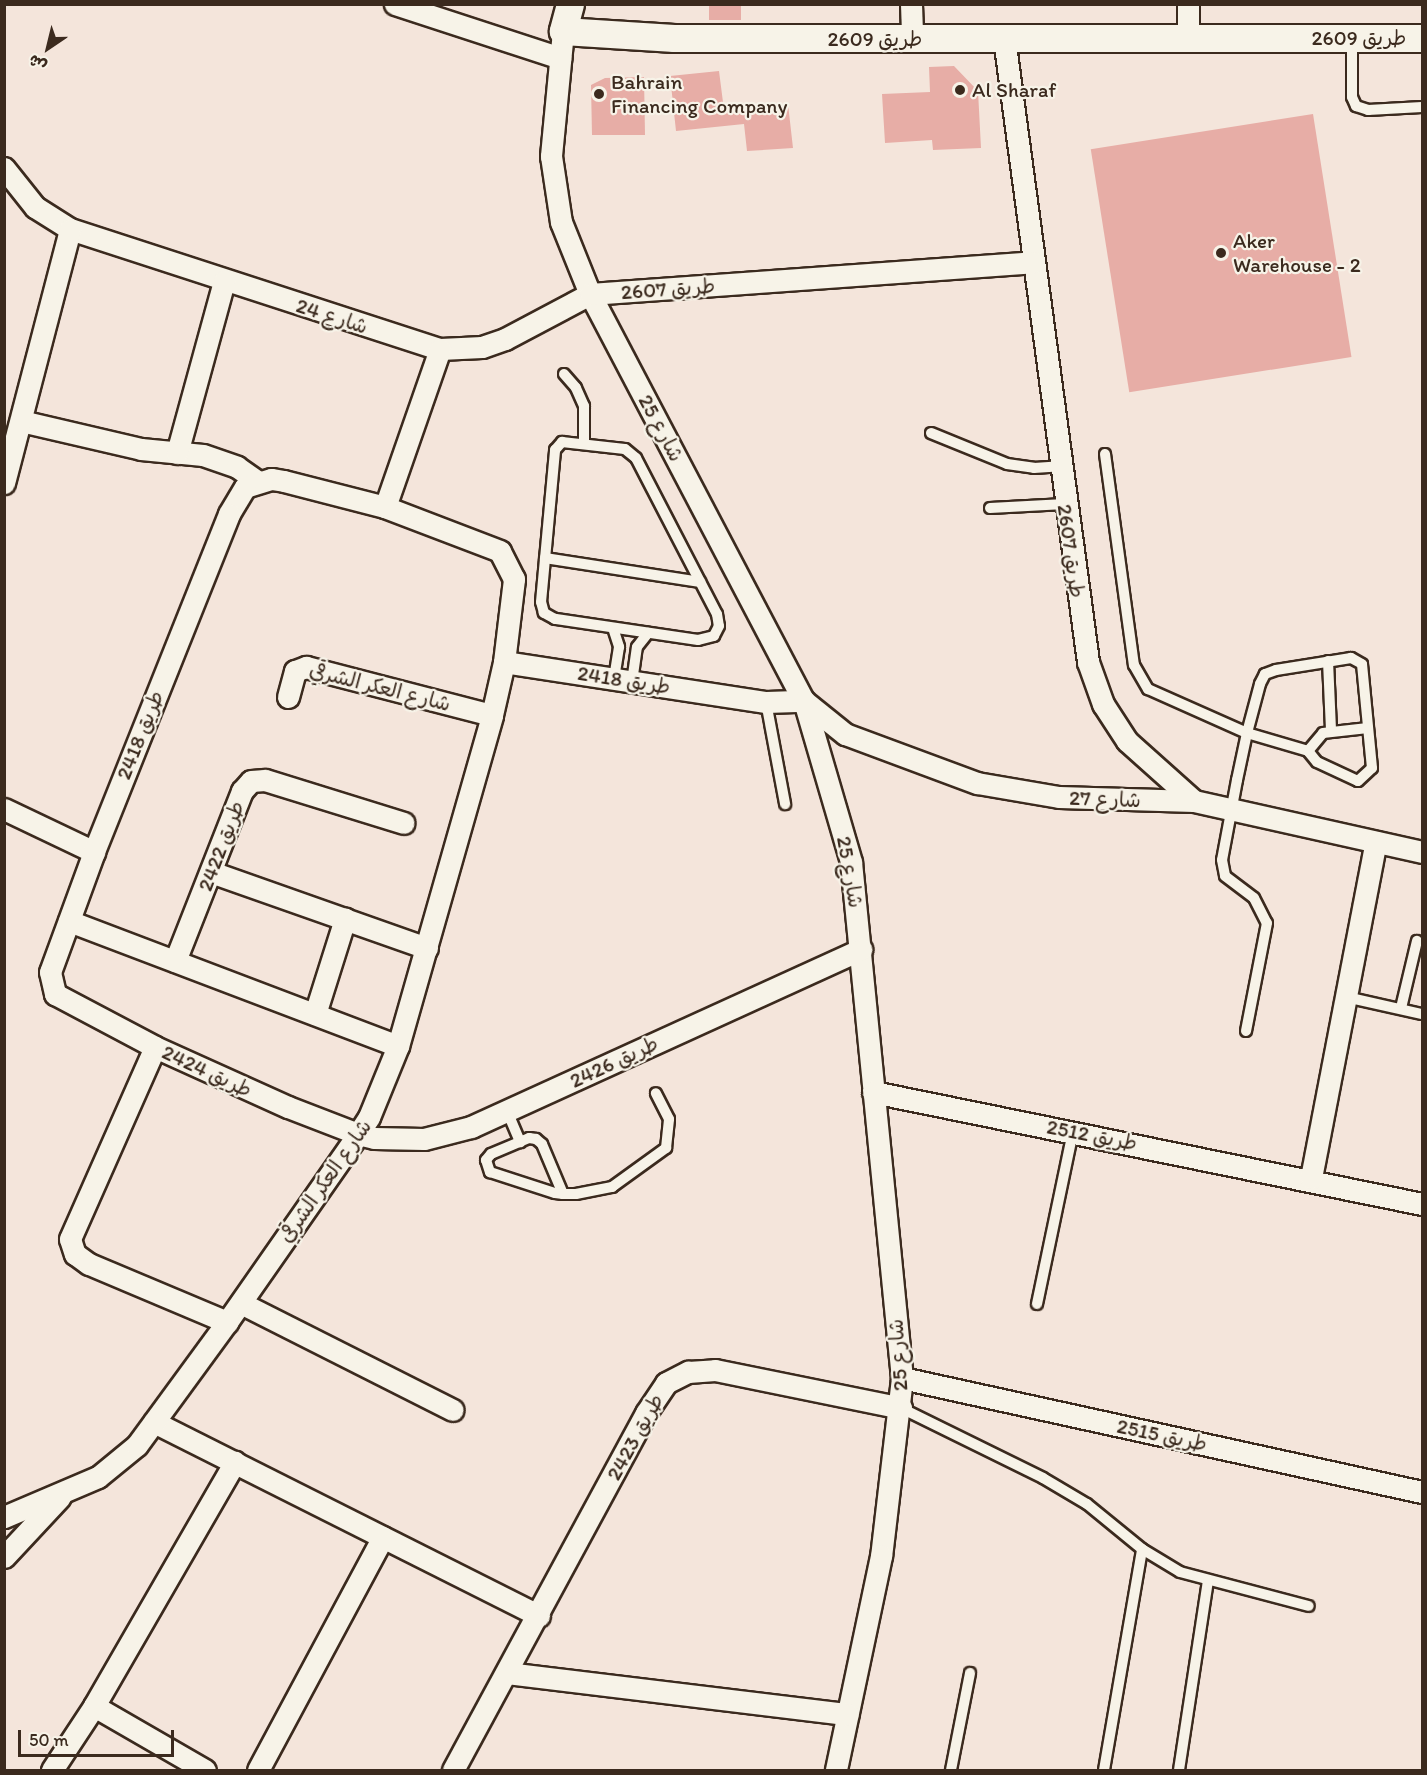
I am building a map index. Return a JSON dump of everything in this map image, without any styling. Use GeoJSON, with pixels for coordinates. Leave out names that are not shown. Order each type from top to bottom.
{"type":"FeatureCollection","features":[{"type":"Feature","properties":{"kind":"street"},"geometry":{"type":"LineString","coordinates":[[395,4],[560,58]]}},
{"type":"Feature","properties":{"kind":"street"},"geometry":{"type":"LineString","coordinates":[[563,31],[570,4]]}},
{"type":"Feature","properties":{"kind":"street"},"geometry":{"type":"LineString","coordinates":[[911,4],[912,39]]}},
{"type":"Feature","properties":{"kind":"street"},"geometry":{"type":"LineString","coordinates":[[1188,4],[1188,38]]}},
{"type":"Feature","properties":{"kind":"street","name":"شارع 25"},"geometry":{"type":"LineString","coordinates":[[563,31],[551,156],[554,188],[561,222],[591,294],[804,701],[851,862],[902,1378],[901,1408],[881,1556],[836,1770]]}},
{"type":"Feature","properties":{"kind":"street","name":"طريق 2609"},"geometry":{"type":"LineString","coordinates":[[563,31],[674,38],[1422,38]]}},
{"type":"Feature","properties":{"kind":"street","name":"طريق 2607"},"geometry":{"type":"LineString","coordinates":[[1004,38],[1084,641],[1099,694],[1127,741],[1194,801]]}},
{"type":"Feature","properties":{"kind":"street","name":"شارع 24"},"geometry":{"type":"LineString","coordinates":[[4,168],[35,207],[70,229],[224,281],[440,349],[482,347],[505,339],[591,294]]}},
{"type":"Feature","properties":{"kind":"street"},"geometry":{"type":"LineString","coordinates":[[4,483],[7,460],[21,421],[70,229]]}},
{"type":"Feature","properties":{"kind":"street","name":"طريق 2607"},"geometry":{"type":"LineString","coordinates":[[591,294],[1033,262]]}},
{"type":"Feature","properties":{"kind":"street"},"geometry":{"type":"LineString","coordinates":[[177,453],[224,281]]}},
{"type":"Feature","properties":{"kind":"street"},"geometry":{"type":"LineString","coordinates":[[385,507],[440,349]]}},
{"type":"Feature","properties":{"kind":"street"},"geometry":{"type":"LineString","coordinates":[[21,421],[125,446],[224,462],[257,481],[284,481],[385,507],[492,545],[508,560],[514,579],[504,662]]}},
{"type":"Feature","properties":{"kind":"street","name":"طريق 2418"},"geometry":{"type":"LineString","coordinates":[[61,998],[51,987],[50,972],[94,852],[236,497],[257,481]]}},
{"type":"Feature","properties":{"kind":"street","name":"طريق 2418"},"geometry":{"type":"LineString","coordinates":[[504,662],[766,702],[804,701]]}},
{"type":"Feature","properties":{"kind":"street","name":"شارع العكر الشرقي"},"geometry":{"type":"LineString","coordinates":[[4,1557],[65,1492],[114,1467],[154,1422],[358,1134],[383,1091],[427,948],[492,715],[504,662]]}},
{"type":"Feature","properties":{"kind":"street","name":"شارع العكر الشرقي"},"geometry":{"type":"LineString","coordinates":[[288,697],[295,671],[306,667],[492,715]]}},
{"type":"Feature","properties":{"kind":"street","name":"شارع 27"},"geometry":{"type":"LineString","coordinates":[[804,701],[845,734],[977,783],[1059,797],[1194,801],[1422,852]]}},
{"type":"Feature","properties":{"kind":"street","name":"طريق 2422"},"geometry":{"type":"LineString","coordinates":[[175,961],[242,791],[251,781],[265,780],[404,823]]}},
{"type":"Feature","properties":{"kind":"street"},"geometry":{"type":"LineString","coordinates":[[4,809],[94,852]]}},
{"type":"Feature","properties":{"kind":"street"},"geometry":{"type":"LineString","coordinates":[[1311,1178],[1376,842]]}},
{"type":"Feature","properties":{"kind":"street"},"geometry":{"type":"LineString","coordinates":[[211,872],[427,948]]}},
{"type":"Feature","properties":{"kind":"street"},"geometry":{"type":"LineString","coordinates":[[315,1014],[345,920]]}},
{"type":"Feature","properties":{"kind":"street"},"geometry":{"type":"LineString","coordinates":[[69,921],[398,1046]]}},
{"type":"Feature","properties":{"kind":"street","name":"طريق 2426"},"geometry":{"type":"LineString","coordinates":[[358,1134],[399,1141],[424,1140],[448,1135],[507,1111],[861,949]]}},
{"type":"Feature","properties":{"kind":"street","name":"طريق 2424"},"geometry":{"type":"LineString","coordinates":[[61,998],[155,1047],[288,1107],[358,1134]]}},
{"type":"Feature","properties":{"kind":"street"},"geometry":{"type":"LineString","coordinates":[[155,1047],[70,1239],[75,1254],[89,1264],[227,1322]]}},
{"type":"Feature","properties":{"kind":"street","name":"طريق 2512"},"geometry":{"type":"LineString","coordinates":[[873,1092],[1311,1178],[1422,1204]]}},
{"type":"Feature","properties":{"kind":"street"},"geometry":{"type":"LineString","coordinates":[[240,1303],[453,1410]]}},
{"type":"Feature","properties":{"kind":"street","name":"طريق 2423"},"geometry":{"type":"LineString","coordinates":[[453,1770],[539,1616],[646,1413],[666,1383],[688,1372],[715,1370],[901,1408]]}},
{"type":"Feature","properties":{"kind":"street","name":"طريق 2515"},"geometry":{"type":"LineString","coordinates":[[902,1378],[1422,1492]]}},
{"type":"Feature","properties":{"kind":"street"},"geometry":{"type":"LineString","coordinates":[[154,1422],[539,1616]]}},
{"type":"Feature","properties":{"kind":"street"},"geometry":{"type":"LineString","coordinates":[[52,1770],[94,1706],[235,1462]]}},
{"type":"Feature","properties":{"kind":"street"},"geometry":{"type":"LineString","coordinates":[[4,1517],[65,1492]]}},
{"type":"Feature","properties":{"kind":"street"},"geometry":{"type":"LineString","coordinates":[[258,1770],[383,1537]]}},
{"type":"Feature","properties":{"kind":"street"},"geometry":{"type":"LineString","coordinates":[[507,1673],[848,1714]]}},
{"type":"Feature","properties":{"kind":"street"},"geometry":{"type":"LineString","coordinates":[[94,1706],[205,1770]]}},
{"type":"Feature","properties":{"kind":"lane"},"geometry":{"type":"LineString","coordinates":[[1352,38],[1352,97],[1356,106],[1368,110],[1422,107]]}},
{"type":"Feature","properties":{"kind":"lane"},"geometry":{"type":"LineString","coordinates":[[564,374],[576,387],[584,406],[584,444]]}},
{"type":"Feature","properties":{"kind":"lane"},"geometry":{"type":"LineString","coordinates":[[931,433],[1007,464],[1034,468],[1060,466]]}},
{"type":"Feature","properties":{"kind":"lane"},"geometry":{"type":"LineString","coordinates":[[566,441],[584,444],[633,454],[719,620],[714,636],[698,640],[555,619],[544,613],[541,602],[556,446],[566,441]]}},
{"type":"Feature","properties":{"kind":"lane"},"geometry":{"type":"LineString","coordinates":[[1105,454],[1137,674],[1155,693],[1248,734],[1308,751],[1313,759],[1345,778],[1364,778],[1371,768],[1362,664],[1356,658],[1328,661],[1265,674],[1248,734],[1222,868],[1229,882],[1260,904],[1267,923],[1246,1031]]}},
{"type":"Feature","properties":{"kind":"lane"},"geometry":{"type":"LineString","coordinates":[[990,508],[1065,504]]}},
{"type":"Feature","properties":{"kind":"lane"},"geometry":{"type":"LineString","coordinates":[[545,558],[700,582]]}},
{"type":"Feature","properties":{"kind":"lane"},"geometry":{"type":"LineString","coordinates":[[613,628],[619,647],[622,680]]}},
{"type":"Feature","properties":{"kind":"lane"},"geometry":{"type":"LineString","coordinates":[[622,680],[637,647],[648,633]]}},
{"type":"Feature","properties":{"kind":"lane"},"geometry":{"type":"LineString","coordinates":[[1328,661],[1331,730]]}},
{"type":"Feature","properties":{"kind":"lane"},"geometry":{"type":"LineString","coordinates":[[766,702],[785,804]]}},
{"type":"Feature","properties":{"kind":"lane"},"geometry":{"type":"LineString","coordinates":[[1308,751],[1316,737],[1331,730],[1368,728]]}},
{"type":"Feature","properties":{"kind":"lane"},"geometry":{"type":"LineString","coordinates":[[1401,1008],[1417,941]]}},
{"type":"Feature","properties":{"kind":"lane"},"geometry":{"type":"LineString","coordinates":[[1346,997],[1422,1014]]}},
{"type":"Feature","properties":{"kind":"lane"},"geometry":{"type":"LineString","coordinates":[[563,1194],[542,1144],[533,1138],[488,1156],[487,1169],[563,1194],[612,1187],[660,1155],[670,1129],[656,1093]]}},
{"type":"Feature","properties":{"kind":"lane"},"geometry":{"type":"LineString","coordinates":[[507,1111],[520,1142]]}},
{"type":"Feature","properties":{"kind":"lane"},"geometry":{"type":"LineString","coordinates":[[1037,1304],[1073,1132]]}},
{"type":"Feature","properties":{"kind":"lane"},"geometry":{"type":"LineString","coordinates":[[901,1408],[1043,1478],[1087,1504],[1142,1549],[1180,1572],[1309,1606]]}},
{"type":"Feature","properties":{"kind":"lane"},"geometry":{"type":"LineString","coordinates":[[1104,1770],[1142,1549]]}},
{"type":"Feature","properties":{"kind":"lane"},"geometry":{"type":"LineString","coordinates":[[1179,1770],[1208,1581]]}},
{"type":"Feature","properties":{"kind":"lane"},"geometry":{"type":"LineString","coordinates":[[951,1770],[970,1672]]}},
{"type":"Feature","properties":{"kind":"building"},"geometry":{"type":"Polygon","coordinates":[[[709,4],[741,4],[741,20],[709,20],[709,4]]]}},
{"type":"Feature","properties":{"kind":"building"},"geometry":{"type":"Polygon","coordinates":[[[954,66],[978,91],[981,148],[933,150],[932,140],[885,143],[882,94],[930,92],[929,67],[954,66]]]}},
{"type":"Feature","properties":{"kind":"building"},"geometry":{"type":"Polygon","coordinates":[[[719,71],[724,110],[788,104],[793,148],[747,151],[744,124],[676,131],[670,76],[719,71]]]}},
{"type":"Feature","properties":{"kind":"building"},"geometry":{"type":"Polygon","coordinates":[[[644,77],[645,135],[592,135],[591,85],[605,78],[644,77]]]}},
{"type":"Feature","properties":{"kind":"building","name":"Aker Warehouse - 2"},"geometry":{"type":"Polygon","coordinates":[[[1313,114],[1351,357],[1129,392],[1091,149],[1313,114]]]}},
{"type":"Feature","properties":{"kind":"place","name":"Al Sharaf"},"geometry":{"type":"Point","coordinates":[960,90]}},
{"type":"Feature","properties":{"kind":"place","name":"Bahrain Financing Company"},"geometry":{"type":"Point","coordinates":[599,94]}},
{"type":"Feature","properties":{"kind":"place","name":"Aker Warehouse - 2"},"geometry":{"type":"Point","coordinates":[1221,253]}}]}
